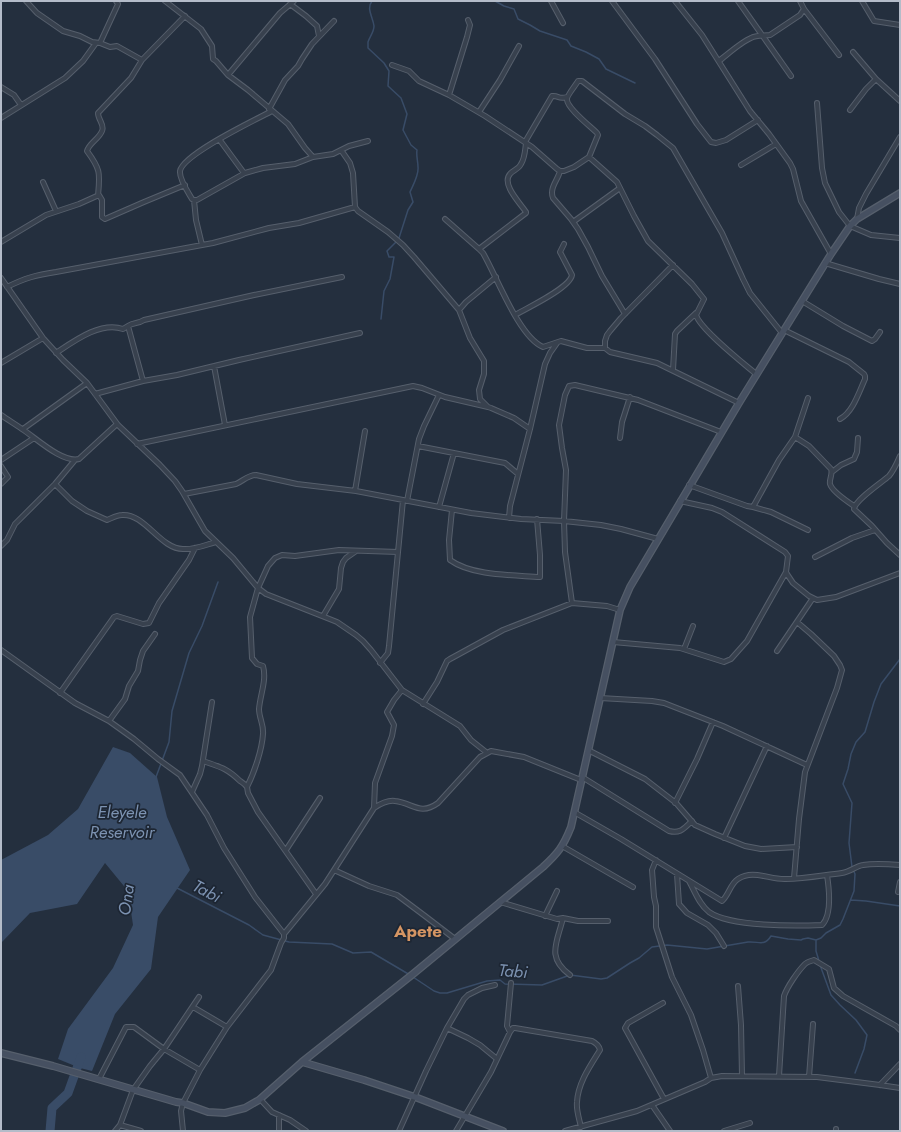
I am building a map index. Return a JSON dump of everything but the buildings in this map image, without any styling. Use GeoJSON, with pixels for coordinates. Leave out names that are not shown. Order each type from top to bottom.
{"type":"FeatureCollection","features":[{"type":"Feature","properties":{"kind":"main road"},"geometry":{"type":"LineString","coordinates":[[1,1053],[53,1066],[183,1103],[208,1112],[225,1113],[245,1108],[260,1099],[302,1062],[407,979],[543,867],[562,846],[571,827],[620,610],[630,587],[756,374],[825,263],[850,226],[857,219],[900,193]]}},
{"type":"Feature","properties":{"kind":"main road"},"geometry":{"type":"LineString","coordinates":[[302,1062],[415,1097],[503,1131]]}},
{"type":"Feature","properties":{"kind":"street"},"geometry":{"type":"LineString","coordinates":[[26,1],[37,13],[60,29],[92,42],[110,47],[116,46],[142,60]]}},
{"type":"Feature","properties":{"kind":"street"},"geometry":{"type":"LineString","coordinates":[[1,118],[65,78],[83,61],[98,43],[118,4],[116,1]]}},
{"type":"Feature","properties":{"kind":"street"},"geometry":{"type":"LineString","coordinates":[[165,1],[201,29],[212,46],[213,59],[228,75],[288,124],[313,157]]}},
{"type":"Feature","properties":{"kind":"street"},"geometry":{"type":"LineString","coordinates":[[551,1],[563,23]]}},
{"type":"Feature","properties":{"kind":"street"},"geometry":{"type":"LineString","coordinates":[[612,1],[655,59],[697,124],[711,142],[716,143],[726,140],[758,120]]}},
{"type":"Feature","properties":{"kind":"street"},"geometry":{"type":"LineString","coordinates":[[675,1],[702,35],[737,91],[793,169],[801,201],[831,254]]}},
{"type":"Feature","properties":{"kind":"street"},"geometry":{"type":"LineString","coordinates":[[738,1],[791,76]]}},
{"type":"Feature","properties":{"kind":"street"},"geometry":{"type":"LineString","coordinates":[[800,1],[804,9],[839,55]]}},
{"type":"Feature","properties":{"kind":"street"},"geometry":{"type":"LineString","coordinates":[[862,1],[874,21],[900,25]]}},
{"type":"Feature","properties":{"kind":"street"},"geometry":{"type":"LineString","coordinates":[[228,75],[280,13],[292,2],[317,26],[319,36]]}},
{"type":"Feature","properties":{"kind":"street"},"geometry":{"type":"LineString","coordinates":[[718,61],[751,38],[770,35],[800,15],[804,9]]}},
{"type":"Feature","properties":{"kind":"street"},"geometry":{"type":"LineString","coordinates":[[185,16],[142,60],[131,78],[98,113],[102,125],[102,131],[87,151],[100,174],[98,196],[102,200],[102,218],[105,219],[185,185]]}},
{"type":"Feature","properties":{"kind":"street"},"geometry":{"type":"LineString","coordinates":[[449,95],[467,37],[470,25],[468,20]]}},
{"type":"Feature","properties":{"kind":"street"},"geometry":{"type":"LineString","coordinates":[[202,245],[196,220],[194,200],[192,199],[185,185],[180,170],[192,156],[270,110],[285,80],[298,66],[306,52],[319,36],[334,21]]}},
{"type":"Feature","properties":{"kind":"street"},"geometry":{"type":"LineString","coordinates":[[479,112],[500,80],[519,46]]}},
{"type":"Feature","properties":{"kind":"street"},"geometry":{"type":"LineString","coordinates":[[853,52],[876,79],[900,102]]}},
{"type":"Feature","properties":{"kind":"street"},"geometry":{"type":"LineString","coordinates":[[392,65],[409,71],[419,81],[449,95],[479,112],[532,146],[560,171],[574,167],[589,157],[598,135],[570,108],[567,101],[578,82],[582,81],[625,114],[657,135],[673,148],[722,233],[750,293],[783,331],[849,362],[866,376],[853,404],[848,412],[840,419]]}},
{"type":"Feature","properties":{"kind":"street"},"geometry":{"type":"LineString","coordinates":[[850,110],[866,89],[876,79]]}},
{"type":"Feature","properties":{"kind":"street"},"geometry":{"type":"LineString","coordinates":[[1,87],[14,95],[21,105]]}},
{"type":"Feature","properties":{"kind":"street"},"geometry":{"type":"LineString","coordinates":[[479,249],[526,213],[508,186],[508,178],[511,173],[521,164],[523,160],[525,142],[552,96],[561,98],[568,97]]}},
{"type":"Feature","properties":{"kind":"street"},"geometry":{"type":"LineString","coordinates":[[817,103],[822,168],[825,183],[839,212],[850,226],[871,235],[900,238]]}},
{"type":"Feature","properties":{"kind":"street"},"geometry":{"type":"LineString","coordinates":[[857,219],[859,208],[900,136]]}},
{"type":"Feature","properties":{"kind":"street"},"geometry":{"type":"LineString","coordinates":[[219,139],[244,173]]}},
{"type":"Feature","properties":{"kind":"street"},"geometry":{"type":"LineString","coordinates":[[194,200],[197,200],[244,173],[263,168],[295,164],[313,157],[333,154],[349,146],[368,141]]}},
{"type":"Feature","properties":{"kind":"street"},"geometry":{"type":"LineString","coordinates":[[741,165],[776,144]]}},
{"type":"Feature","properties":{"kind":"street"},"geometry":{"type":"LineString","coordinates":[[341,150],[350,163],[353,173],[356,207],[358,211],[388,232],[403,245],[459,310],[468,333],[484,361],[484,374],[479,393],[480,399],[488,407]]}},
{"type":"Feature","properties":{"kind":"street"},"geometry":{"type":"LineString","coordinates":[[589,157],[612,177],[620,188],[648,241],[674,265],[704,299],[696,317],[709,333],[756,374]]}},
{"type":"Feature","properties":{"kind":"street"},"geometry":{"type":"LineString","coordinates":[[560,171],[551,194],[573,222],[624,314]]}},
{"type":"Feature","properties":{"kind":"street"},"geometry":{"type":"LineString","coordinates":[[43,182],[56,211]]}},
{"type":"Feature","properties":{"kind":"street"},"geometry":{"type":"LineString","coordinates":[[573,222],[620,188]]}},
{"type":"Feature","properties":{"kind":"street"},"geometry":{"type":"LineString","coordinates":[[1,242],[46,215],[98,196]]}},
{"type":"Feature","properties":{"kind":"street"},"geometry":{"type":"LineString","coordinates":[[7,287],[21,280],[39,274],[202,245],[268,228],[299,223],[356,207]]}},
{"type":"Feature","properties":{"kind":"street"},"geometry":{"type":"LineString","coordinates":[[445,219],[479,249],[488,261],[515,315],[528,336],[538,345],[543,348],[557,342],[565,341],[587,348],[605,348],[610,352],[657,363],[739,403]]}},
{"type":"Feature","properties":{"kind":"street"},"geometry":{"type":"LineString","coordinates":[[515,315],[562,287],[571,278],[572,275],[560,252],[564,244]]}},
{"type":"Feature","properties":{"kind":"street"},"geometry":{"type":"LineString","coordinates":[[825,263],[900,284]]}},
{"type":"Feature","properties":{"kind":"street"},"geometry":{"type":"LineString","coordinates":[[605,348],[607,335],[624,314],[674,265]]}},
{"type":"Feature","properties":{"kind":"street"},"geometry":{"type":"LineString","coordinates":[[56,353],[77,339],[103,328],[123,328],[132,323],[140,323],[144,320],[342,277]]}},
{"type":"Feature","properties":{"kind":"street"},"geometry":{"type":"LineString","coordinates":[[459,310],[470,298],[496,277]]}},
{"type":"Feature","properties":{"kind":"street"},"geometry":{"type":"LineString","coordinates":[[2,280],[43,338],[86,383],[116,424],[175,481],[205,531],[233,558],[258,588],[266,594],[336,622],[363,640],[402,690],[460,726],[471,740],[486,752]]}},
{"type":"Feature","properties":{"kind":"street"},"geometry":{"type":"LineString","coordinates":[[802,301],[872,341],[875,340],[880,332]]}},
{"type":"Feature","properties":{"kind":"street"},"geometry":{"type":"LineString","coordinates":[[673,370],[675,334],[687,320],[698,311]]}},
{"type":"Feature","properties":{"kind":"street"},"geometry":{"type":"LineString","coordinates":[[128,326],[143,381]]}},
{"type":"Feature","properties":{"kind":"street"},"geometry":{"type":"LineString","coordinates":[[95,394],[143,381],[178,375],[360,333]]}},
{"type":"Feature","properties":{"kind":"street"},"geometry":{"type":"LineString","coordinates":[[1,363],[43,338]]}},
{"type":"Feature","properties":{"kind":"street"},"geometry":{"type":"LineString","coordinates":[[508,518],[545,364],[557,342]]}},
{"type":"Feature","properties":{"kind":"street"},"geometry":{"type":"LineString","coordinates":[[214,366],[225,425]]}},
{"type":"Feature","properties":{"kind":"street"},"geometry":{"type":"LineString","coordinates":[[23,429],[86,383]]}},
{"type":"Feature","properties":{"kind":"street"},"geometry":{"type":"LineString","coordinates":[[572,603],[565,552],[564,520],[566,470],[559,425],[567,388],[570,385],[575,385],[638,400],[721,432]]}},
{"type":"Feature","properties":{"kind":"street"},"geometry":{"type":"LineString","coordinates":[[138,444],[413,386],[439,395],[491,408],[514,418],[530,429]]}},
{"type":"Feature","properties":{"kind":"street"},"geometry":{"type":"LineString","coordinates":[[380,662],[388,653],[398,552],[405,501],[424,426],[439,395]]}},
{"type":"Feature","properties":{"kind":"street"},"geometry":{"type":"LineString","coordinates":[[620,438],[622,422],[630,398]]}},
{"type":"Feature","properties":{"kind":"street"},"geometry":{"type":"LineString","coordinates":[[753,507],[795,437],[808,398]]}},
{"type":"Feature","properties":{"kind":"street"},"geometry":{"type":"LineString","coordinates":[[1,415],[53,451],[69,459],[75,460]]}},
{"type":"Feature","properties":{"kind":"street"},"geometry":{"type":"LineString","coordinates":[[1,546],[9,536],[14,524],[55,484],[75,460],[79,459],[116,424]]}},
{"type":"Feature","properties":{"kind":"street"},"geometry":{"type":"LineString","coordinates":[[354,491],[365,430]]}},
{"type":"Feature","properties":{"kind":"street"},"geometry":{"type":"LineString","coordinates":[[795,437],[808,446],[831,469],[830,484],[836,492],[854,506],[854,509],[900,555]]}},
{"type":"Feature","properties":{"kind":"street"},"geometry":{"type":"LineString","coordinates":[[1,484],[8,477],[1,465],[2,459],[34,438]]}},
{"type":"Feature","properties":{"kind":"street"},"geometry":{"type":"LineString","coordinates":[[832,472],[854,459],[857,452],[858,438]]}},
{"type":"Feature","properties":{"kind":"street"},"geometry":{"type":"LineString","coordinates":[[418,446],[505,463],[518,474]]}},
{"type":"Feature","properties":{"kind":"street"},"geometry":{"type":"LineString","coordinates":[[439,507],[454,453]]}},
{"type":"Feature","properties":{"kind":"street"},"geometry":{"type":"LineString","coordinates":[[854,506],[858,500],[889,475],[900,456]]}},
{"type":"Feature","properties":{"kind":"street"},"geometry":{"type":"LineString","coordinates":[[184,494],[236,484],[251,475],[256,475],[297,484],[354,491],[471,513],[521,519],[564,520],[601,525],[658,539]]}},
{"type":"Feature","properties":{"kind":"street"},"geometry":{"type":"LineString","coordinates":[[55,484],[72,501],[87,511],[105,520],[121,515],[129,516],[139,521],[172,547],[182,550],[216,542]]}},
{"type":"Feature","properties":{"kind":"street"},"geometry":{"type":"LineString","coordinates":[[689,486],[741,504],[771,512],[808,530]]}},
{"type":"Feature","properties":{"kind":"street"},"geometry":{"type":"LineString","coordinates":[[613,642],[672,646],[724,662],[732,659],[747,641],[786,572],[788,556],[778,547],[722,512],[712,508],[680,501]]}},
{"type":"Feature","properties":{"kind":"street"},"geometry":{"type":"LineString","coordinates":[[452,510],[449,540],[450,560],[457,565],[480,572],[506,575],[540,577],[537,519]]}},
{"type":"Feature","properties":{"kind":"street"},"geometry":{"type":"LineString","coordinates":[[815,557],[852,538],[875,530]]}},
{"type":"Feature","properties":{"kind":"street"},"geometry":{"type":"LineString","coordinates":[[60,693],[114,617],[117,616],[143,624],[149,623],[159,604],[189,560],[195,548]]}},
{"type":"Feature","properties":{"kind":"street"},"geometry":{"type":"LineString","coordinates":[[316,894],[258,812],[248,793],[247,787],[259,754],[263,734],[259,709],[265,673],[263,666],[257,664],[252,658],[249,626],[250,617],[258,588],[268,566],[275,558],[339,550],[398,552]]}},
{"type":"Feature","properties":{"kind":"street"},"geometry":{"type":"LineString","coordinates":[[323,616],[338,592],[343,562],[356,551]]}},
{"type":"Feature","properties":{"kind":"street"},"geometry":{"type":"LineString","coordinates":[[786,572],[793,583],[809,596],[817,600],[836,597],[900,573]]}},
{"type":"Feature","properties":{"kind":"street"},"geometry":{"type":"LineString","coordinates":[[777,651],[813,598]]}},
{"type":"Feature","properties":{"kind":"street"},"geometry":{"type":"LineString","coordinates":[[423,704],[450,659],[504,630],[572,603],[607,606],[620,610]]}},
{"type":"Feature","properties":{"kind":"street"},"geometry":{"type":"LineString","coordinates":[[794,878],[802,788],[807,765],[837,688],[842,670],[834,656],[797,622]]}},
{"type":"Feature","properties":{"kind":"street"},"geometry":{"type":"LineString","coordinates":[[684,649],[693,626]]}},
{"type":"Feature","properties":{"kind":"street"},"geometry":{"type":"LineString","coordinates":[[109,722],[125,699],[129,686],[138,671],[140,660],[144,651],[155,634]]}},
{"type":"Feature","properties":{"kind":"street"},"geometry":{"type":"LineString","coordinates":[[1,650],[60,693],[109,722],[134,739],[158,760],[180,775],[207,815],[224,848],[255,897],[284,936]]}},
{"type":"Feature","properties":{"kind":"street"},"geometry":{"type":"LineString","coordinates":[[183,1131],[181,1111],[183,1103],[200,1070],[227,1027],[271,970],[280,943],[284,936],[334,870],[374,808],[376,783],[392,736],[394,725],[387,712],[402,690]]}},
{"type":"Feature","properties":{"kind":"street"},"geometry":{"type":"LineString","coordinates":[[600,698],[664,703],[713,722],[807,765]]}},
{"type":"Feature","properties":{"kind":"street"},"geometry":{"type":"LineString","coordinates":[[192,792],[200,774],[203,761],[212,702]]}},
{"type":"Feature","properties":{"kind":"street"},"geometry":{"type":"LineString","coordinates":[[675,802],[697,759],[713,722]]}},
{"type":"Feature","properties":{"kind":"street"},"geometry":{"type":"LineString","coordinates":[[724,838],[767,746]]}},
{"type":"Feature","properties":{"kind":"street"},"geometry":{"type":"LineString","coordinates":[[588,750],[645,779],[675,802],[698,827],[745,846],[761,849],[797,847]]}},
{"type":"Feature","properties":{"kind":"street"},"geometry":{"type":"LineString","coordinates":[[374,808],[384,803],[395,801],[418,809],[432,808],[480,757],[486,752],[491,751],[524,757],[582,778],[669,831],[679,832],[692,821]]}},
{"type":"Feature","properties":{"kind":"street"},"geometry":{"type":"LineString","coordinates":[[203,761],[225,768],[247,787]]}},
{"type":"Feature","properties":{"kind":"street"},"geometry":{"type":"LineString","coordinates":[[286,850],[320,798]]}},
{"type":"Feature","properties":{"kind":"street"},"geometry":{"type":"LineString","coordinates":[[574,812],[622,838],[722,901],[736,879],[751,874],[785,879],[847,872],[863,865],[900,865]]}},
{"type":"Feature","properties":{"kind":"street"},"geometry":{"type":"LineString","coordinates":[[562,846],[633,887]]}},
{"type":"Feature","properties":{"kind":"street"},"geometry":{"type":"LineString","coordinates":[[656,860],[652,870],[656,906],[656,927],[672,977],[691,1015],[711,1078]]}},
{"type":"Feature","properties":{"kind":"street"},"geometry":{"type":"LineString","coordinates":[[334,870],[369,886],[397,895],[455,939]]}},
{"type":"Feature","properties":{"kind":"street"},"geometry":{"type":"LineString","coordinates":[[677,874],[679,904],[687,913],[708,925],[716,933],[724,946]]}},
{"type":"Feature","properties":{"kind":"street"},"geometry":{"type":"LineString","coordinates":[[689,881],[701,905],[710,913],[722,918],[749,923],[809,926],[822,925],[826,921],[830,896],[827,875]]}},
{"type":"Feature","properties":{"kind":"street"},"geometry":{"type":"LineString","coordinates":[[898,892],[900,882]]}},
{"type":"Feature","properties":{"kind":"street"},"geometry":{"type":"LineString","coordinates":[[545,916],[557,891]]}},
{"type":"Feature","properties":{"kind":"street"},"geometry":{"type":"LineString","coordinates":[[500,902],[557,919],[563,918],[578,921],[608,921]]}},
{"type":"Feature","properties":{"kind":"street"},"geometry":{"type":"LineString","coordinates":[[563,918],[554,951],[556,960],[562,969],[570,975]]}},
{"type":"Feature","properties":{"kind":"street"},"geometry":{"type":"LineString","coordinates":[[779,1076],[784,996],[794,978],[806,964],[814,960],[829,969],[834,988],[843,996],[896,1026],[900,1030]]}},
{"type":"Feature","properties":{"kind":"street"},"geometry":{"type":"LineString","coordinates":[[510,1032],[507,1026],[511,984]]}},
{"type":"Feature","properties":{"kind":"street"},"geometry":{"type":"LineString","coordinates":[[399,1131],[447,1028],[464,999],[468,995],[482,988],[495,986]]}},
{"type":"Feature","properties":{"kind":"street"},"geometry":{"type":"LineString","coordinates":[[738,986],[741,1025],[742,1076]]}},
{"type":"Feature","properties":{"kind":"street"},"geometry":{"type":"LineString","coordinates":[[115,1131],[120,1125],[133,1090],[164,1049],[199,997]]}},
{"type":"Feature","properties":{"kind":"street"},"geometry":{"type":"LineString","coordinates":[[663,1003],[628,1023],[625,1028],[664,1099]]}},
{"type":"Feature","properties":{"kind":"street"},"geometry":{"type":"LineString","coordinates":[[193,1007],[227,1027]]}},
{"type":"Feature","properties":{"kind":"street"},"geometry":{"type":"LineString","coordinates":[[809,1077],[813,1024]]}},
{"type":"Feature","properties":{"kind":"street"},"geometry":{"type":"LineString","coordinates":[[99,1080],[126,1027],[134,1027],[164,1049],[200,1070]]}},
{"type":"Feature","properties":{"kind":"street"},"geometry":{"type":"LineString","coordinates":[[447,1028],[480,1045],[497,1059]]}},
{"type":"Feature","properties":{"kind":"street"},"geometry":{"type":"LineString","coordinates":[[456,1131],[491,1072],[513,1028],[545,1032],[592,1041],[600,1047],[600,1050],[583,1079],[580,1088],[577,1106],[580,1126]]}},
{"type":"Feature","properties":{"kind":"street"},"geometry":{"type":"LineString","coordinates":[[880,1085],[900,1064]]}},
{"type":"Feature","properties":{"kind":"street"},"geometry":{"type":"LineString","coordinates":[[565,1131],[637,1111],[705,1082],[711,1078],[722,1076],[809,1077],[900,1088]]}},
{"type":"Feature","properties":{"kind":"street"},"geometry":{"type":"LineString","coordinates":[[260,1099],[272,1112],[290,1120],[306,1131]]}},
{"type":"Feature","properties":{"kind":"street"},"geometry":{"type":"LineString","coordinates":[[652,1105],[670,1131]]}},
{"type":"Feature","properties":{"kind":"street"},"geometry":{"type":"LineString","coordinates":[[279,1115],[279,1131]]}},
{"type":"Feature","properties":{"kind":"street"},"geometry":{"type":"LineString","coordinates":[[724,1131],[750,1123]]}},
{"type":"Feature","properties":{"kind":"street"},"geometry":{"type":"LineString","coordinates":[[120,1125],[141,1131]]}},
{"type":"Feature","properties":{"kind":"water","name":"Eleyele Reservoir"},"geometry":{"type":"Polygon","coordinates":[[[113,747],[130,753],[157,777],[167,817],[190,870],[158,917],[151,969],[115,1014],[92,1071],[58,1059],[68,1029],[113,968],[133,925],[128,891],[105,863],[77,904],[30,913],[1,942],[1,860],[48,835],[78,809],[113,747]]]}},
{"type":"Feature","properties":{"kind":"waterway"},"geometry":{"type":"LineString","coordinates":[[372,1],[370,4],[370,10],[374,28],[368,42],[368,48],[384,63],[389,71],[388,86],[401,98],[407,114],[403,130],[411,145],[417,150],[418,173],[410,192],[413,202],[408,210],[399,238]]}},
{"type":"Feature","properties":{"kind":"waterway"},"geometry":{"type":"LineString","coordinates":[[495,1],[514,9],[518,19],[540,31],[567,40],[571,46],[599,59],[606,69],[635,83]]}},
{"type":"Feature","properties":{"kind":"waterway"},"geometry":{"type":"LineString","coordinates":[[381,319],[384,291],[390,279],[394,257],[389,257],[387,251],[396,242]]}},
{"type":"Feature","properties":{"kind":"waterway"},"geometry":{"type":"LineString","coordinates":[[156,777],[169,742],[172,711],[189,653],[202,626],[218,582]]}},
{"type":"Feature","properties":{"kind":"waterway","name":"Tabi"},"geometry":{"type":"LineString","coordinates":[[413,977],[434,991],[440,993],[447,993],[487,981],[500,980],[505,984],[542,985],[570,975],[601,979],[607,978],[639,958],[652,947],[667,945],[707,949],[748,942],[761,943],[766,941],[771,936],[801,940],[808,938],[816,940],[821,938],[826,933],[840,925],[854,891],[855,874],[852,867],[849,843],[852,803],[843,784],[851,754],[856,742],[865,732],[881,684],[900,659]]}},
{"type":"Feature","properties":{"kind":"waterway","name":"Tabi"},"geometry":{"type":"LineString","coordinates":[[177,888],[249,925],[263,935],[289,942],[332,944],[353,953],[371,952],[410,975]]}},
{"type":"Feature","properties":{"kind":"waterway","name":"Tabi"},"geometry":{"type":"LineString","coordinates":[[851,900],[900,906]]}},
{"type":"Feature","properties":{"kind":"waterway"},"geometry":{"type":"LineString","coordinates":[[816,940],[816,951],[819,961]]}},
{"type":"Feature","properties":{"kind":"waterway"},"geometry":{"type":"LineString","coordinates":[[820,965],[831,995],[856,1020],[867,1035],[864,1049],[855,1073]]}},
{"type":"Feature","properties":{"kind":"waterway","name":"Ona"},"geometry":{"type":"LineString","coordinates":[[50,1131],[52,1108],[68,1093],[81,1057]]}},
{"type":"Feature","properties":{"kind":"district","name":"Apete"},"geometry":{"type":"Point","coordinates":[418,931]}}]}
